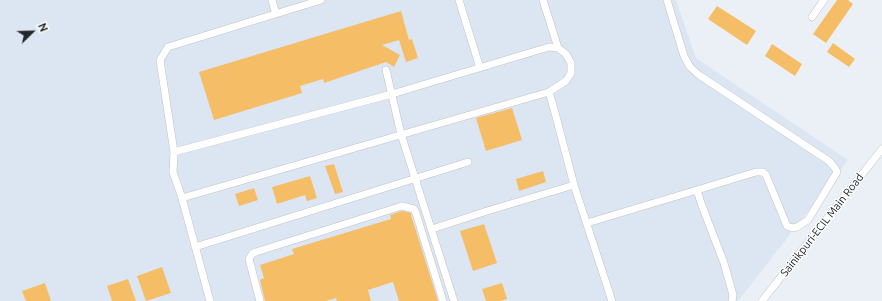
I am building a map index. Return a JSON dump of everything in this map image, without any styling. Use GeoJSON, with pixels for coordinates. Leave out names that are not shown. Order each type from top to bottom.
{"type":"FeatureCollection","features":[{"type":"Feature","properties":{"kind":"street"},"geometry":{"type":"LineString","coordinates":[[272,0],[276,14]]}},
{"type":"Feature","properties":{"kind":"street"},"geometry":{"type":"LineString","coordinates":[[210,301],[182,198],[173,172],[174,152],[160,60],[168,47],[321,0]]}},
{"type":"Feature","properties":{"kind":"street"},"geometry":{"type":"LineString","coordinates":[[459,0],[480,68]]}},
{"type":"Feature","properties":{"kind":"street"},"geometry":{"type":"LineString","coordinates":[[543,0],[558,48]]}},
{"type":"Feature","properties":{"kind":"street"},"geometry":{"type":"LineString","coordinates":[[587,223],[756,172],[763,172],[766,174],[787,226],[796,228],[808,220],[836,176],[837,172],[829,161],[699,75],[690,67],[684,56],[667,0]]}},
{"type":"Feature","properties":{"kind":"street"},"geometry":{"type":"LineString","coordinates":[[812,17],[824,0]]}},
{"type":"Feature","properties":{"kind":"street"},"geometry":{"type":"LineString","coordinates":[[174,152],[392,94],[550,47],[558,48],[566,54],[571,63],[571,73],[566,81],[548,92],[182,198]]}},
{"type":"Feature","properties":{"kind":"street"},"geometry":{"type":"LineString","coordinates":[[386,70],[401,134],[454,301]]}},
{"type":"Feature","properties":{"kind":"street"},"geometry":{"type":"LineString","coordinates":[[548,92],[554,109],[574,185],[612,301]]}},
{"type":"Feature","properties":{"kind":"street","name":"Sainikpuri-ECIL Main Road"},"geometry":{"type":"LineString","coordinates":[[762,301],[882,149]]}},
{"type":"Feature","properties":{"kind":"street"},"geometry":{"type":"LineString","coordinates":[[195,247],[468,162]]}},
{"type":"Feature","properties":{"kind":"street"},"geometry":{"type":"LineString","coordinates":[[432,229],[574,185]]}},
{"type":"Feature","properties":{"kind":"street"},"geometry":{"type":"LineString","coordinates":[[697,190],[724,263],[733,295],[732,301]]}},
{"type":"Feature","properties":{"kind":"street"},"geometry":{"type":"LineString","coordinates":[[260,301],[249,259],[252,254],[402,206],[414,209],[416,213],[443,301]]}},
{"type":"Feature","properties":{"kind":"shaded area"},"geometry":{"type":"Polygon","coordinates":[[[0,0],[676,0],[696,58],[848,160],[738,301],[0,301],[0,0]]]}},
{"type":"Feature","properties":{"kind":"building"},"geometry":{"type":"Polygon","coordinates":[[[837,0],[848,0],[853,4],[826,43],[813,34],[837,0]]]}},
{"type":"Feature","properties":{"kind":"building"},"geometry":{"type":"Polygon","coordinates":[[[717,6],[756,31],[747,45],[708,19],[717,6]]]}},
{"type":"Feature","properties":{"kind":"building"},"geometry":{"type":"Polygon","coordinates":[[[401,11],[409,40],[412,39],[418,58],[406,62],[399,40],[382,45],[400,55],[394,67],[386,62],[324,83],[323,79],[300,86],[302,93],[214,120],[199,72],[401,11]]]}},
{"type":"Feature","properties":{"kind":"building"},"geometry":{"type":"Polygon","coordinates":[[[833,43],[855,59],[849,67],[827,52],[833,43]]]}},
{"type":"Feature","properties":{"kind":"building"},"geometry":{"type":"Polygon","coordinates":[[[772,44],[802,64],[795,76],[765,56],[772,44]]]}},
{"type":"Feature","properties":{"kind":"building"},"geometry":{"type":"Polygon","coordinates":[[[512,108],[522,140],[486,151],[476,118],[512,108]]]}},
{"type":"Feature","properties":{"kind":"building"},"geometry":{"type":"Polygon","coordinates":[[[334,164],[343,192],[335,194],[325,166],[334,164]]]}},
{"type":"Feature","properties":{"kind":"building"},"geometry":{"type":"Polygon","coordinates":[[[543,171],[546,182],[519,191],[516,179],[543,171]]]}},
{"type":"Feature","properties":{"kind":"building"},"geometry":{"type":"Polygon","coordinates":[[[310,176],[317,198],[307,201],[305,195],[277,204],[272,187],[310,176]]]}},
{"type":"Feature","properties":{"kind":"building"},"geometry":{"type":"Polygon","coordinates":[[[254,188],[258,200],[239,206],[235,194],[254,188]]]}},
{"type":"Feature","properties":{"kind":"building"},"geometry":{"type":"Polygon","coordinates":[[[402,211],[411,213],[438,301],[399,301],[393,282],[368,290],[371,301],[337,301],[336,298],[326,301],[265,301],[260,280],[264,278],[260,265],[294,254],[292,249],[391,219],[390,215],[402,211]]]}},
{"type":"Feature","properties":{"kind":"building"},"geometry":{"type":"Polygon","coordinates":[[[484,224],[497,263],[473,271],[460,231],[484,224]]]}},
{"type":"Feature","properties":{"kind":"building"},"geometry":{"type":"Polygon","coordinates":[[[162,267],[171,293],[146,301],[137,276],[162,267]]]}},
{"type":"Feature","properties":{"kind":"building"},"geometry":{"type":"Polygon","coordinates":[[[128,279],[136,301],[112,301],[107,286],[128,279]]]}},
{"type":"Feature","properties":{"kind":"building"},"geometry":{"type":"Polygon","coordinates":[[[45,283],[51,301],[26,301],[22,291],[45,283]]]}},
{"type":"Feature","properties":{"kind":"building"},"geometry":{"type":"Polygon","coordinates":[[[502,283],[507,299],[500,301],[486,301],[482,289],[502,283]]]}}]}
